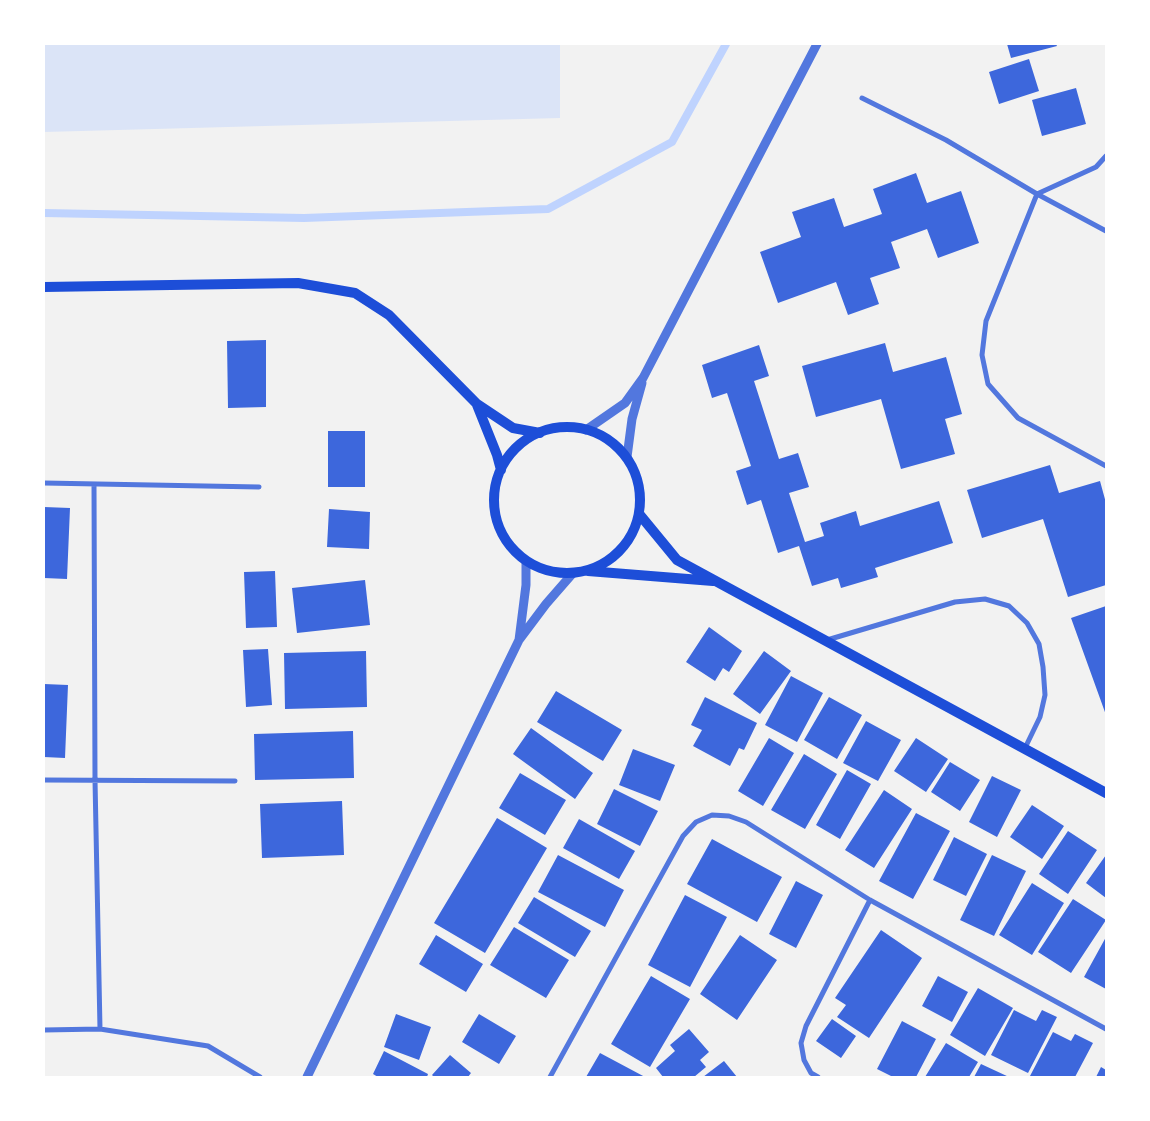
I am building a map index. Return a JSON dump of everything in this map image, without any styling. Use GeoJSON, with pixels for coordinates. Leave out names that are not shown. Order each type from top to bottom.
{"type":"FeatureCollection","features":[{"type":"Feature","properties":{"kind":"main road"},"geometry":{"type":"LineString","coordinates":[[44,287],[298,283],[355,293],[389,314],[477,404],[513,428],[540,432]]}},
{"type":"Feature","properties":{"kind":"main road"},"geometry":{"type":"LineString","coordinates":[[477,404],[497,455],[500,470]]}},
{"type":"Feature","properties":{"kind":"main road"},"geometry":{"type":"LineString","coordinates":[[587,571],[614,558],[633,534],[640,515],[641,495],[636,475],[627,457],[605,437],[586,430],[563,427],[540,432],[523,442],[509,456],[500,470],[494,490],[494,510],[500,530],[507,542],[526,561],[548,571],[573,573],[587,571],[719,581]]}},
{"type":"Feature","properties":{"kind":"main road"},"geometry":{"type":"LineString","coordinates":[[640,515],[677,560],[719,581],[1106,793]]}},
{"type":"Feature","properties":{"kind":"street"},"geometry":{"type":"LineString","coordinates":[[586,430],[625,403],[644,378],[817,44]]}},
{"type":"Feature","properties":{"kind":"street"},"geometry":{"type":"LineString","coordinates":[[862,98],[946,140],[1037,194],[1106,231]]}},
{"type":"Feature","properties":{"kind":"street"},"geometry":{"type":"LineString","coordinates":[[1106,156],[1096,167],[1037,194],[986,321],[982,355],[988,384],[1018,418],[1106,466]]}},
{"type":"Feature","properties":{"kind":"street"},"geometry":{"type":"LineString","coordinates":[[627,457],[632,420],[644,378]]}},
{"type":"Feature","properties":{"kind":"street"},"geometry":{"type":"LineString","coordinates":[[44,483],[259,487]]}},
{"type":"Feature","properties":{"kind":"street"},"geometry":{"type":"LineString","coordinates":[[94,484],[95,780],[100,1029]]}},
{"type":"Feature","properties":{"kind":"street"},"geometry":{"type":"LineString","coordinates":[[519,640],[526,585],[526,561]]}},
{"type":"Feature","properties":{"kind":"street"},"geometry":{"type":"LineString","coordinates":[[307,1077],[519,640],[546,604],[573,573]]}},
{"type":"Feature","properties":{"kind":"street"},"geometry":{"type":"LineString","coordinates":[[826,640],[955,602],[985,599],[1009,606],[1027,622],[1039,644],[1043,667],[1045,695],[1040,716],[1025,748]]}},
{"type":"Feature","properties":{"kind":"street"},"geometry":{"type":"LineString","coordinates":[[44,780],[235,781]]}},
{"type":"Feature","properties":{"kind":"street"},"geometry":{"type":"LineString","coordinates":[[550,1077],[678,845],[696,822],[712,815],[729,816],[746,822],[870,900],[1106,1028]]}},
{"type":"Feature","properties":{"kind":"street"},"geometry":{"type":"LineString","coordinates":[[818,1077],[811,1073],[804,1060],[801,1042],[806,1026],[870,900]]}},
{"type":"Feature","properties":{"kind":"street"},"geometry":{"type":"LineString","coordinates":[[44,1030],[100,1029],[208,1046],[260,1077]]}},
{"type":"Feature","properties":{"kind":"shaded area"},"geometry":{"type":"Polygon","coordinates":[[[44,44],[560,44],[560,118],[44,132],[44,44]]]}},
{"type":"Feature","properties":{"kind":"building"},"geometry":{"type":"Polygon","coordinates":[[[1007,44],[1056,44],[1057,46],[1011,58],[1007,44]]]}},
{"type":"Feature","properties":{"kind":"building"},"geometry":{"type":"Polygon","coordinates":[[[1029,59],[1039,91],[999,104],[989,72],[1029,59]]]}},
{"type":"Feature","properties":{"kind":"building"},"geometry":{"type":"Polygon","coordinates":[[[1076,88],[1086,124],[1042,136],[1032,100],[1076,88]]]}},
{"type":"Feature","properties":{"kind":"building"},"geometry":{"type":"Polygon","coordinates":[[[916,173],[927,203],[961,191],[979,243],[938,258],[927,229],[891,242],[900,268],[870,278],[879,304],[848,315],[836,282],[778,303],[760,252],[801,237],[792,212],[834,198],[844,227],[882,214],[873,189],[916,173]]]}},
{"type":"Feature","properties":{"kind":"building"},"geometry":{"type":"Polygon","coordinates":[[[266,340],[266,407],[228,408],[227,341],[266,340]]]}},
{"type":"Feature","properties":{"kind":"building"},"geometry":{"type":"Polygon","coordinates":[[[885,343],[893,372],[946,357],[962,414],[945,419],[955,454],[901,469],[881,399],[816,417],[802,366],[885,343]]]}},
{"type":"Feature","properties":{"kind":"building"},"geometry":{"type":"Polygon","coordinates":[[[759,345],[769,376],[754,381],[779,459],[798,453],[809,487],[789,493],[805,542],[824,536],[820,523],[856,511],[860,526],[939,501],[953,543],[875,568],[878,577],[841,588],[838,578],[812,586],[799,546],[778,553],[761,500],[747,505],[736,471],[751,466],[727,393],[712,398],[702,365],[759,345]]]}},
{"type":"Feature","properties":{"kind":"building"},"geometry":{"type":"Polygon","coordinates":[[[328,431],[365,431],[365,487],[328,487],[328,431]]]}},
{"type":"Feature","properties":{"kind":"building"},"geometry":{"type":"Polygon","coordinates":[[[1050,465],[1059,493],[1100,481],[1106,503],[1106,585],[1068,597],[1043,519],[982,538],[967,490],[1050,465]]]}},
{"type":"Feature","properties":{"kind":"building"},"geometry":{"type":"Polygon","coordinates":[[[44,507],[70,508],[67,579],[44,578],[44,507]]]}},
{"type":"Feature","properties":{"kind":"building"},"geometry":{"type":"Polygon","coordinates":[[[329,509],[370,512],[369,549],[327,547],[329,509]]]}},
{"type":"Feature","properties":{"kind":"building"},"geometry":{"type":"Polygon","coordinates":[[[275,571],[277,627],[246,628],[244,572],[275,571]]]}},
{"type":"Feature","properties":{"kind":"building"},"geometry":{"type":"Polygon","coordinates":[[[365,580],[370,625],[297,633],[292,588],[365,580]]]}},
{"type":"Feature","properties":{"kind":"building"},"geometry":{"type":"Polygon","coordinates":[[[1106,606],[1106,715],[1071,618],[1106,606]]]}},
{"type":"Feature","properties":{"kind":"building"},"geometry":{"type":"Polygon","coordinates":[[[709,627],[742,651],[729,672],[723,668],[715,681],[686,662],[709,627]]]}},
{"type":"Feature","properties":{"kind":"building"},"geometry":{"type":"Polygon","coordinates":[[[268,649],[272,705],[246,707],[243,650],[268,649]]]}},
{"type":"Feature","properties":{"kind":"building"},"geometry":{"type":"Polygon","coordinates":[[[366,651],[367,707],[285,709],[284,653],[366,651]]]}},
{"type":"Feature","properties":{"kind":"building"},"geometry":{"type":"Polygon","coordinates":[[[764,651],[791,671],[760,714],[733,694],[764,651]]]}},
{"type":"Feature","properties":{"kind":"building"},"geometry":{"type":"Polygon","coordinates":[[[791,676],[823,693],[797,742],[765,725],[791,676]]]}},
{"type":"Feature","properties":{"kind":"building"},"geometry":{"type":"Polygon","coordinates":[[[44,684],[68,685],[65,758],[44,757],[44,684]]]}},
{"type":"Feature","properties":{"kind":"building"},"geometry":{"type":"Polygon","coordinates":[[[556,691],[622,730],[603,761],[537,722],[556,691]]]}},
{"type":"Feature","properties":{"kind":"building"},"geometry":{"type":"Polygon","coordinates":[[[705,697],[757,723],[744,750],[739,748],[730,766],[693,746],[702,730],[691,725],[705,697]]]}},
{"type":"Feature","properties":{"kind":"building"},"geometry":{"type":"Polygon","coordinates":[[[829,697],[862,715],[837,759],[804,740],[829,697]]]}},
{"type":"Feature","properties":{"kind":"building"},"geometry":{"type":"Polygon","coordinates":[[[866,721],[901,740],[878,781],[843,763],[866,721]]]}},
{"type":"Feature","properties":{"kind":"building"},"geometry":{"type":"Polygon","coordinates":[[[531,728],[593,773],[575,799],[513,754],[531,728]]]}},
{"type":"Feature","properties":{"kind":"building"},"geometry":{"type":"Polygon","coordinates":[[[353,731],[354,778],[255,780],[254,734],[353,731]]]}},
{"type":"Feature","properties":{"kind":"building"},"geometry":{"type":"Polygon","coordinates":[[[769,738],[794,753],[763,806],[738,791],[769,738]]]}},
{"type":"Feature","properties":{"kind":"building"},"geometry":{"type":"Polygon","coordinates":[[[916,738],[948,759],[926,792],[894,771],[916,738]]]}},
{"type":"Feature","properties":{"kind":"building"},"geometry":{"type":"Polygon","coordinates":[[[633,749],[675,765],[660,801],[619,785],[633,749]]]}},
{"type":"Feature","properties":{"kind":"building"},"geometry":{"type":"Polygon","coordinates":[[[804,754],[837,774],[805,829],[771,810],[804,754]]]}},
{"type":"Feature","properties":{"kind":"building"},"geometry":{"type":"Polygon","coordinates":[[[950,762],[980,780],[960,811],[931,792],[950,762]]]}},
{"type":"Feature","properties":{"kind":"building"},"geometry":{"type":"Polygon","coordinates":[[[847,770],[871,784],[840,839],[816,825],[847,770]]]}},
{"type":"Feature","properties":{"kind":"building"},"geometry":{"type":"Polygon","coordinates":[[[520,773],[566,800],[545,835],[499,808],[520,773]]]}},
{"type":"Feature","properties":{"kind":"building"},"geometry":{"type":"Polygon","coordinates":[[[992,776],[1021,790],[997,837],[969,822],[992,776]]]}},
{"type":"Feature","properties":{"kind":"building"},"geometry":{"type":"Polygon","coordinates":[[[614,789],[658,811],[640,846],[597,824],[614,789]]]}},
{"type":"Feature","properties":{"kind":"building"},"geometry":{"type":"Polygon","coordinates":[[[884,790],[912,809],[874,868],[845,850],[884,790]]]}},
{"type":"Feature","properties":{"kind":"building"},"geometry":{"type":"Polygon","coordinates":[[[342,801],[344,855],[262,858],[260,804],[342,801]]]}},
{"type":"Feature","properties":{"kind":"building"},"geometry":{"type":"Polygon","coordinates":[[[1032,805],[1064,826],[1042,859],[1010,837],[1032,805]]]}},
{"type":"Feature","properties":{"kind":"building"},"geometry":{"type":"Polygon","coordinates":[[[916,813],[950,831],[913,899],[879,881],[916,813]]]}},
{"type":"Feature","properties":{"kind":"building"},"geometry":{"type":"Polygon","coordinates":[[[497,818],[547,848],[485,953],[434,923],[497,818]]]}},
{"type":"Feature","properties":{"kind":"building"},"geometry":{"type":"Polygon","coordinates":[[[579,819],[635,851],[619,879],[563,848],[579,819]]]}},
{"type":"Feature","properties":{"kind":"building"},"geometry":{"type":"Polygon","coordinates":[[[1068,831],[1097,850],[1068,894],[1039,874],[1068,831]]]}},
{"type":"Feature","properties":{"kind":"building"},"geometry":{"type":"Polygon","coordinates":[[[954,837],[987,854],[966,896],[933,880],[954,837]]]}},
{"type":"Feature","properties":{"kind":"building"},"geometry":{"type":"Polygon","coordinates":[[[712,839],[782,877],[757,922],[687,884],[712,839]]]}},
{"type":"Feature","properties":{"kind":"building"},"geometry":{"type":"Polygon","coordinates":[[[558,855],[624,890],[605,927],[538,892],[558,855]]]}},
{"type":"Feature","properties":{"kind":"building"},"geometry":{"type":"Polygon","coordinates":[[[992,855],[1026,871],[994,936],[960,920],[992,855]]]}},
{"type":"Feature","properties":{"kind":"building"},"geometry":{"type":"Polygon","coordinates":[[[1106,855],[1106,898],[1086,883],[1106,855]]]}},
{"type":"Feature","properties":{"kind":"building"},"geometry":{"type":"Polygon","coordinates":[[[796,881],[823,895],[796,948],[769,934],[796,881]]]}},
{"type":"Feature","properties":{"kind":"building"},"geometry":{"type":"Polygon","coordinates":[[[1032,883],[1064,903],[1032,955],[999,935],[1032,883]]]}},
{"type":"Feature","properties":{"kind":"building"},"geometry":{"type":"Polygon","coordinates":[[[685,895],[727,917],[690,987],[648,965],[685,895]]]}},
{"type":"Feature","properties":{"kind":"building"},"geometry":{"type":"Polygon","coordinates":[[[534,897],[591,931],[575,957],[518,923],[534,897]]]}},
{"type":"Feature","properties":{"kind":"building"},"geometry":{"type":"Polygon","coordinates":[[[1073,899],[1106,920],[1071,973],[1038,952],[1073,899]]]}},
{"type":"Feature","properties":{"kind":"building"},"geometry":{"type":"Polygon","coordinates":[[[514,927],[569,960],[546,998],[490,965],[514,927]]]}},
{"type":"Feature","properties":{"kind":"building"},"geometry":{"type":"Polygon","coordinates":[[[881,930],[922,958],[869,1038],[837,1017],[846,1005],[835,998],[881,930]]]}},
{"type":"Feature","properties":{"kind":"building"},"geometry":{"type":"Polygon","coordinates":[[[436,935],[483,964],[466,992],[419,964],[436,935]]]}},
{"type":"Feature","properties":{"kind":"building"},"geometry":{"type":"Polygon","coordinates":[[[740,935],[777,960],[737,1020],[700,994],[740,935]]]}},
{"type":"Feature","properties":{"kind":"building"},"geometry":{"type":"Polygon","coordinates":[[[1106,937],[1106,989],[1084,977],[1106,937]]]}},
{"type":"Feature","properties":{"kind":"building"},"geometry":{"type":"Polygon","coordinates":[[[651,976],[690,999],[650,1067],[611,1044],[651,976]]]}},
{"type":"Feature","properties":{"kind":"building"},"geometry":{"type":"Polygon","coordinates":[[[938,976],[968,992],[952,1022],[922,1006],[938,976]]]}},
{"type":"Feature","properties":{"kind":"building"},"geometry":{"type":"Polygon","coordinates":[[[978,988],[1013,1008],[985,1056],[950,1035],[978,988]]]}},
{"type":"Feature","properties":{"kind":"building"},"geometry":{"type":"Polygon","coordinates":[[[1014,1010],[1036,1021],[1042,1010],[1057,1017],[1028,1073],[991,1055],[1014,1010]]]}},
{"type":"Feature","properties":{"kind":"building"},"geometry":{"type":"Polygon","coordinates":[[[396,1014],[431,1027],[419,1060],[384,1047],[396,1014]]]}},
{"type":"Feature","properties":{"kind":"building"},"geometry":{"type":"Polygon","coordinates":[[[479,1014],[516,1036],[499,1064],[462,1042],[479,1014]]]}},
{"type":"Feature","properties":{"kind":"building"},"geometry":{"type":"Polygon","coordinates":[[[832,1019],[856,1036],[841,1058],[816,1041],[832,1019]]]}},
{"type":"Feature","properties":{"kind":"building"},"geometry":{"type":"Polygon","coordinates":[[[902,1021],[936,1039],[916,1077],[893,1077],[877,1069],[902,1021]]]}},
{"type":"Feature","properties":{"kind":"building"},"geometry":{"type":"Polygon","coordinates":[[[689,1029],[709,1052],[700,1060],[706,1067],[694,1077],[663,1077],[656,1068],[675,1051],[670,1045],[689,1029]]]}},
{"type":"Feature","properties":{"kind":"building"},"geometry":{"type":"Polygon","coordinates":[[[1053,1032],[1071,1041],[1075,1034],[1093,1043],[1075,1077],[1030,1076],[1053,1032]]]}},
{"type":"Feature","properties":{"kind":"building"},"geometry":{"type":"Polygon","coordinates":[[[946,1043],[978,1062],[969,1077],[925,1077],[946,1043]]]}},
{"type":"Feature","properties":{"kind":"building"},"geometry":{"type":"Polygon","coordinates":[[[384,1051],[428,1074],[427,1077],[378,1077],[373,1074],[384,1051]]]}},
{"type":"Feature","properties":{"kind":"building"},"geometry":{"type":"Polygon","coordinates":[[[600,1053],[645,1077],[586,1077],[600,1053]]]}},
{"type":"Feature","properties":{"kind":"building"},"geometry":{"type":"Polygon","coordinates":[[[450,1055],[471,1073],[468,1077],[434,1077],[432,1075],[450,1055]]]}},
{"type":"Feature","properties":{"kind":"building"},"geometry":{"type":"Polygon","coordinates":[[[724,1061],[737,1077],[703,1077],[724,1061]]]}},
{"type":"Feature","properties":{"kind":"building"},"geometry":{"type":"Polygon","coordinates":[[[981,1064],[1009,1077],[974,1077],[981,1064]]]}},
{"type":"Feature","properties":{"kind":"building"},"geometry":{"type":"Polygon","coordinates":[[[1101,1067],[1106,1070],[1106,1077],[1096,1077],[1101,1067]]]}},
{"type":"Feature","properties":{"kind":"waterway"},"geometry":{"type":"LineString","coordinates":[[44,213],[304,218],[548,209],[672,142],[726,44]]}}]}
